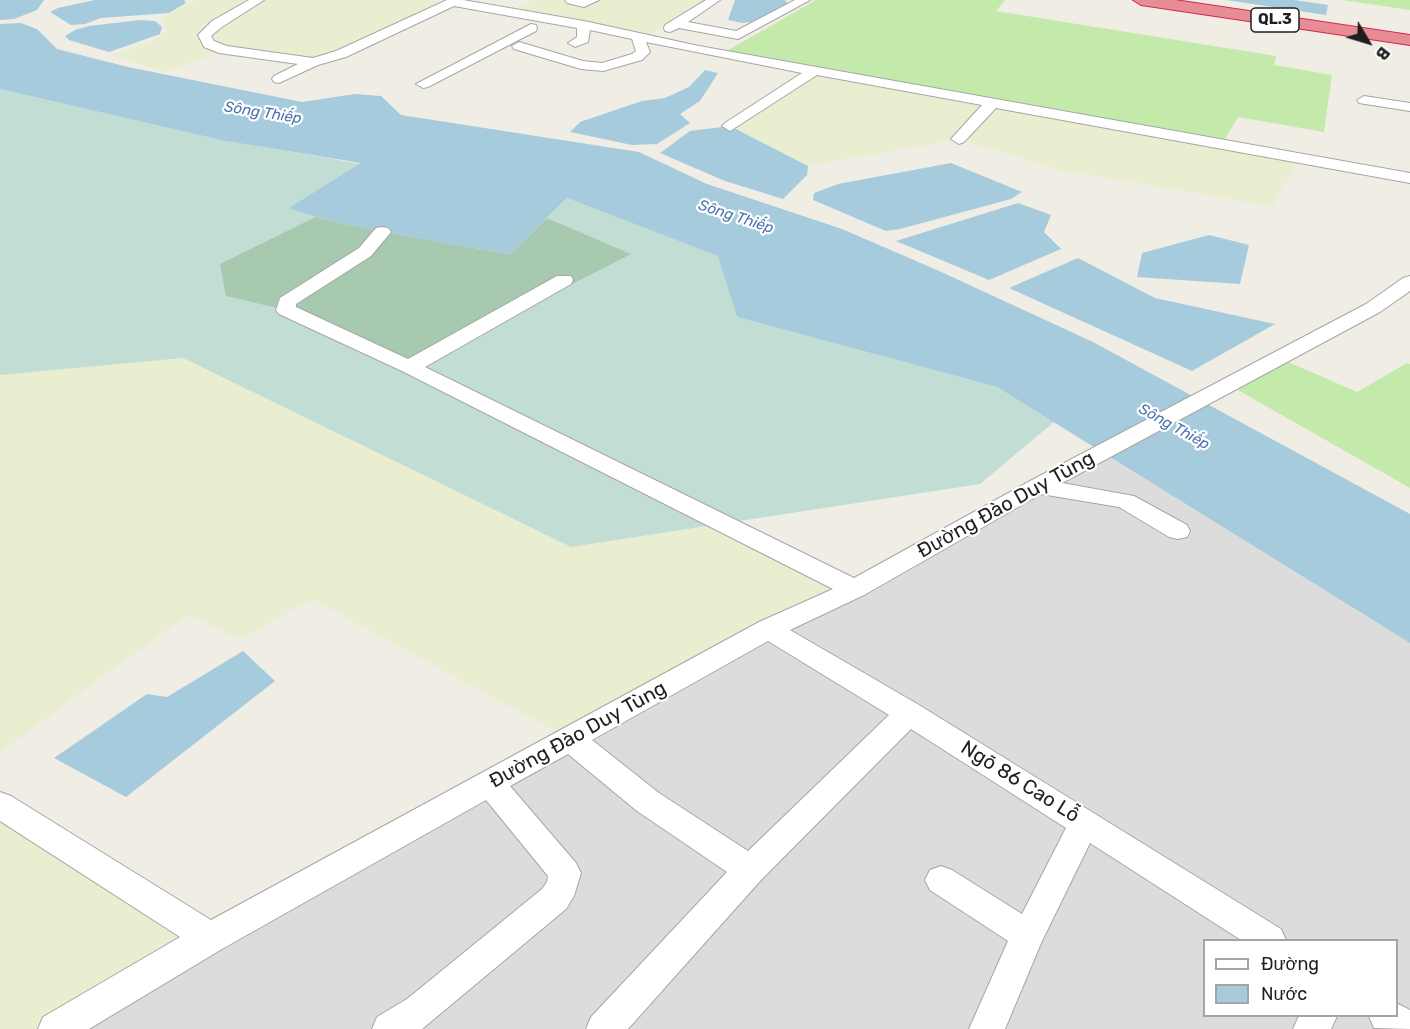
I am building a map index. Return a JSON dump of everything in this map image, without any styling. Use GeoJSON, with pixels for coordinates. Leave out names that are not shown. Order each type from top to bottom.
{"type":"FeatureCollection","features":[{"type":"Feature","properties":{"kind":"highway","name":"QL.3"},"geometry":{"type":"LineString","coordinates":[[1141,0],[1410,40]]}},
{"type":"Feature","properties":{"kind":"street"},"geometry":{"type":"LineString","coordinates":[[258,0],[217,24],[204,35],[209,44],[224,50],[313,62]]}},
{"type":"Feature","properties":{"kind":"street"},"geometry":{"type":"LineString","coordinates":[[426,0],[453,2],[584,25],[816,70],[1410,178]]}},
{"type":"Feature","properties":{"kind":"street"},"geometry":{"type":"LineString","coordinates":[[570,0],[584,3],[593,0]]}},
{"type":"Feature","properties":{"kind":"street"},"geometry":{"type":"LineString","coordinates":[[644,38],[677,24],[714,0]]}},
{"type":"Feature","properties":{"kind":"street"},"geometry":{"type":"LineString","coordinates":[[677,24],[738,35],[804,0]]}},
{"type":"Feature","properties":{"kind":"street"},"geometry":{"type":"LineString","coordinates":[[279,80],[313,62],[340,54],[453,2]]}},
{"type":"Feature","properties":{"kind":"street"},"geometry":{"type":"LineString","coordinates":[[524,15],[544,5]]}},
{"type":"Feature","properties":{"kind":"street"},"geometry":{"type":"LineString","coordinates":[[423,84],[549,19]]}},
{"type":"Feature","properties":{"kind":"street"},"geometry":{"type":"LineString","coordinates":[[575,43],[584,39],[584,25]]}},
{"type":"Feature","properties":{"kind":"street"},"geometry":{"type":"LineString","coordinates":[[519,46],[581,65],[603,67],[638,57],[643,52],[644,38]]}},
{"type":"Feature","properties":{"kind":"street"},"geometry":{"type":"LineString","coordinates":[[730,126],[816,70]]}},
{"type":"Feature","properties":{"kind":"street"},"geometry":{"type":"LineString","coordinates":[[1364,100],[1410,107]]}},
{"type":"Feature","properties":{"kind":"street"},"geometry":{"type":"LineString","coordinates":[[959,139],[993,102]]}},
{"type":"Feature","properties":{"kind":"street"},"geometry":{"type":"LineString","coordinates":[[382,232],[365,252],[287,302],[286,310],[409,367],[855,589]]}},
{"type":"Feature","properties":{"kind":"street"},"geometry":{"type":"LineString","coordinates":[[409,367],[564,280]]}},
{"type":"Feature","properties":{"kind":"street","name":"Đường Đào Duy Tùng"},"geometry":{"type":"LineString","coordinates":[[56,1029],[210,938],[768,629],[855,589],[1038,486],[1373,308],[1410,282]]}},
{"type":"Feature","properties":{"kind":"street"},"geometry":{"type":"LineString","coordinates":[[1038,486],[1126,501],[1178,531]]}},
{"type":"Feature","properties":{"kind":"street","name":"Ngõ 86 Cao Lỗ"},"geometry":{"type":"LineString","coordinates":[[768,629],[909,713],[1267,939]]}},
{"type":"Feature","properties":{"kind":"street"},"geometry":{"type":"LineString","coordinates":[[604,1029],[750,870],[909,713]]}},
{"type":"Feature","properties":{"kind":"street"},"geometry":{"type":"LineString","coordinates":[[571,740],[648,802],[750,870]]}},
{"type":"Feature","properties":{"kind":"street"},"geometry":{"type":"LineString","coordinates":[[390,1029],[420,1011],[554,899],[562,886],[564,873],[558,864],[490,784]]}},
{"type":"Feature","properties":{"kind":"street"},"geometry":{"type":"LineString","coordinates":[[0,805],[210,938]]}},
{"type":"Feature","properties":{"kind":"street"},"geometry":{"type":"LineString","coordinates":[[987,1029],[1029,932],[1084,822]]}},
{"type":"Feature","properties":{"kind":"street"},"geometry":{"type":"LineString","coordinates":[[940,880],[1022,932],[1029,932]]}},
{"type":"Feature","properties":{"kind":"street"},"geometry":{"type":"LineString","coordinates":[[1389,1017],[1408,1029]]}},
{"type":"Feature","properties":{"kind":"shaded area"},"geometry":{"type":"Polygon","coordinates":[[[0,89],[213,138],[362,164],[290,208],[315,217],[220,264],[630,254],[547,218],[567,198],[719,256],[737,317],[997,387],[1054,422],[980,484],[571,547],[183,358],[0,375],[0,89]]]}},
{"type":"Feature","properties":{"kind":"shaded area"},"geometry":{"type":"Polygon","coordinates":[[[1102,452],[1410,643],[1410,1029],[58,1029],[1102,452]]]}},
{"type":"Feature","properties":{"kind":"green space"},"geometry":{"type":"Polygon","coordinates":[[[197,0],[426,0],[448,4],[313,62],[224,50],[165,72],[110,55],[143,45],[167,32],[162,18],[197,0]]]}},
{"type":"Feature","properties":{"kind":"green space"},"geometry":{"type":"Polygon","coordinates":[[[533,0],[712,0],[647,36],[510,12],[533,0]]]}},
{"type":"Feature","properties":{"kind":"green space"},"geometry":{"type":"Polygon","coordinates":[[[816,0],[1005,0],[996,11],[1276,56],[1274,65],[1332,75],[1324,132],[1238,117],[1222,144],[723,53],[816,0]]]}},
{"type":"Feature","properties":{"kind":"green space"},"geometry":{"type":"Polygon","coordinates":[[[1342,0],[1410,0],[1410,10],[1342,0]]]}},
{"type":"Feature","properties":{"kind":"green space"},"geometry":{"type":"Polygon","coordinates":[[[816,70],[1300,158],[1272,206],[1059,170],[959,139],[808,166],[730,126],[816,70]]]}},
{"type":"Feature","properties":{"kind":"green space"},"geometry":{"type":"Polygon","coordinates":[[[315,217],[383,232],[510,254],[547,218],[631,254],[409,367],[286,310],[226,296],[220,264],[315,217]]]}},
{"type":"Feature","properties":{"kind":"green space"},"geometry":{"type":"Polygon","coordinates":[[[183,358],[571,547],[724,524],[855,589],[571,740],[312,599],[241,639],[187,615],[0,752],[0,374],[183,358]]]}},
{"type":"Feature","properties":{"kind":"green space"},"geometry":{"type":"Polygon","coordinates":[[[1279,358],[1357,392],[1407,363],[1410,364],[1410,488],[1229,385],[1279,358]]]}},
{"type":"Feature","properties":{"kind":"green space"},"geometry":{"type":"Polygon","coordinates":[[[0,817],[210,938],[46,1029],[0,1029],[0,817]]]}},
{"type":"Feature","properties":{"kind":"water"},"geometry":{"type":"Polygon","coordinates":[[[0,0],[44,0],[37,10],[14,19],[0,20],[0,0]]]}},
{"type":"Feature","properties":{"kind":"water"},"geometry":{"type":"Polygon","coordinates":[[[95,0],[184,0],[186,3],[169,13],[101,18],[85,24],[71,25],[50,12],[58,8],[95,0]]]}},
{"type":"Feature","properties":{"kind":"water"},"geometry":{"type":"Polygon","coordinates":[[[735,0],[785,0],[788,4],[752,22],[742,23],[728,20],[735,0]]]}},
{"type":"Feature","properties":{"kind":"water"},"geometry":{"type":"Polygon","coordinates":[[[1226,0],[1294,0],[1328,5],[1326,15],[1226,0]]]}},
{"type":"Feature","properties":{"kind":"water"},"geometry":{"type":"Polygon","coordinates":[[[140,20],[155,21],[162,27],[160,34],[109,52],[69,40],[65,36],[89,26],[140,20]]]}},
{"type":"Feature","properties":{"kind":"water","name":"Sông Thiếp"},"geometry":{"type":"Polygon","coordinates":[[[21,23],[37,29],[57,49],[128,67],[302,102],[355,94],[381,96],[401,115],[639,152],[707,184],[842,229],[937,270],[1093,342],[1410,514],[1410,643],[997,387],[737,317],[718,256],[567,198],[510,254],[382,232],[315,217],[289,208],[361,163],[221,140],[0,89],[0,24],[21,23]]]}},
{"type":"Feature","properties":{"kind":"water"},"geometry":{"type":"Polygon","coordinates":[[[705,70],[718,73],[700,101],[680,114],[690,123],[657,144],[632,145],[570,132],[580,122],[642,101],[665,98],[689,87],[705,70]]]}},
{"type":"Feature","properties":{"kind":"water"},"geometry":{"type":"Polygon","coordinates":[[[730,126],[808,166],[807,175],[783,199],[725,181],[660,153],[690,131],[730,126]]]}},
{"type":"Feature","properties":{"kind":"water"},"geometry":{"type":"Polygon","coordinates":[[[951,163],[1022,192],[1011,199],[886,231],[813,200],[814,193],[838,184],[951,163]]]}},
{"type":"Feature","properties":{"kind":"water"},"geometry":{"type":"Polygon","coordinates":[[[1018,203],[1051,215],[1044,232],[1061,249],[989,280],[896,241],[1018,203]]]}},
{"type":"Feature","properties":{"kind":"water"},"geometry":{"type":"Polygon","coordinates":[[[1209,235],[1249,245],[1240,284],[1137,277],[1142,253],[1209,235]]]}},
{"type":"Feature","properties":{"kind":"water"},"geometry":{"type":"Polygon","coordinates":[[[1078,258],[1155,298],[1275,324],[1192,371],[1009,288],[1078,258]]]}},
{"type":"Feature","properties":{"kind":"water"},"geometry":{"type":"Polygon","coordinates":[[[243,651],[275,681],[126,797],[54,758],[147,694],[167,697],[243,651]]]}}]}
